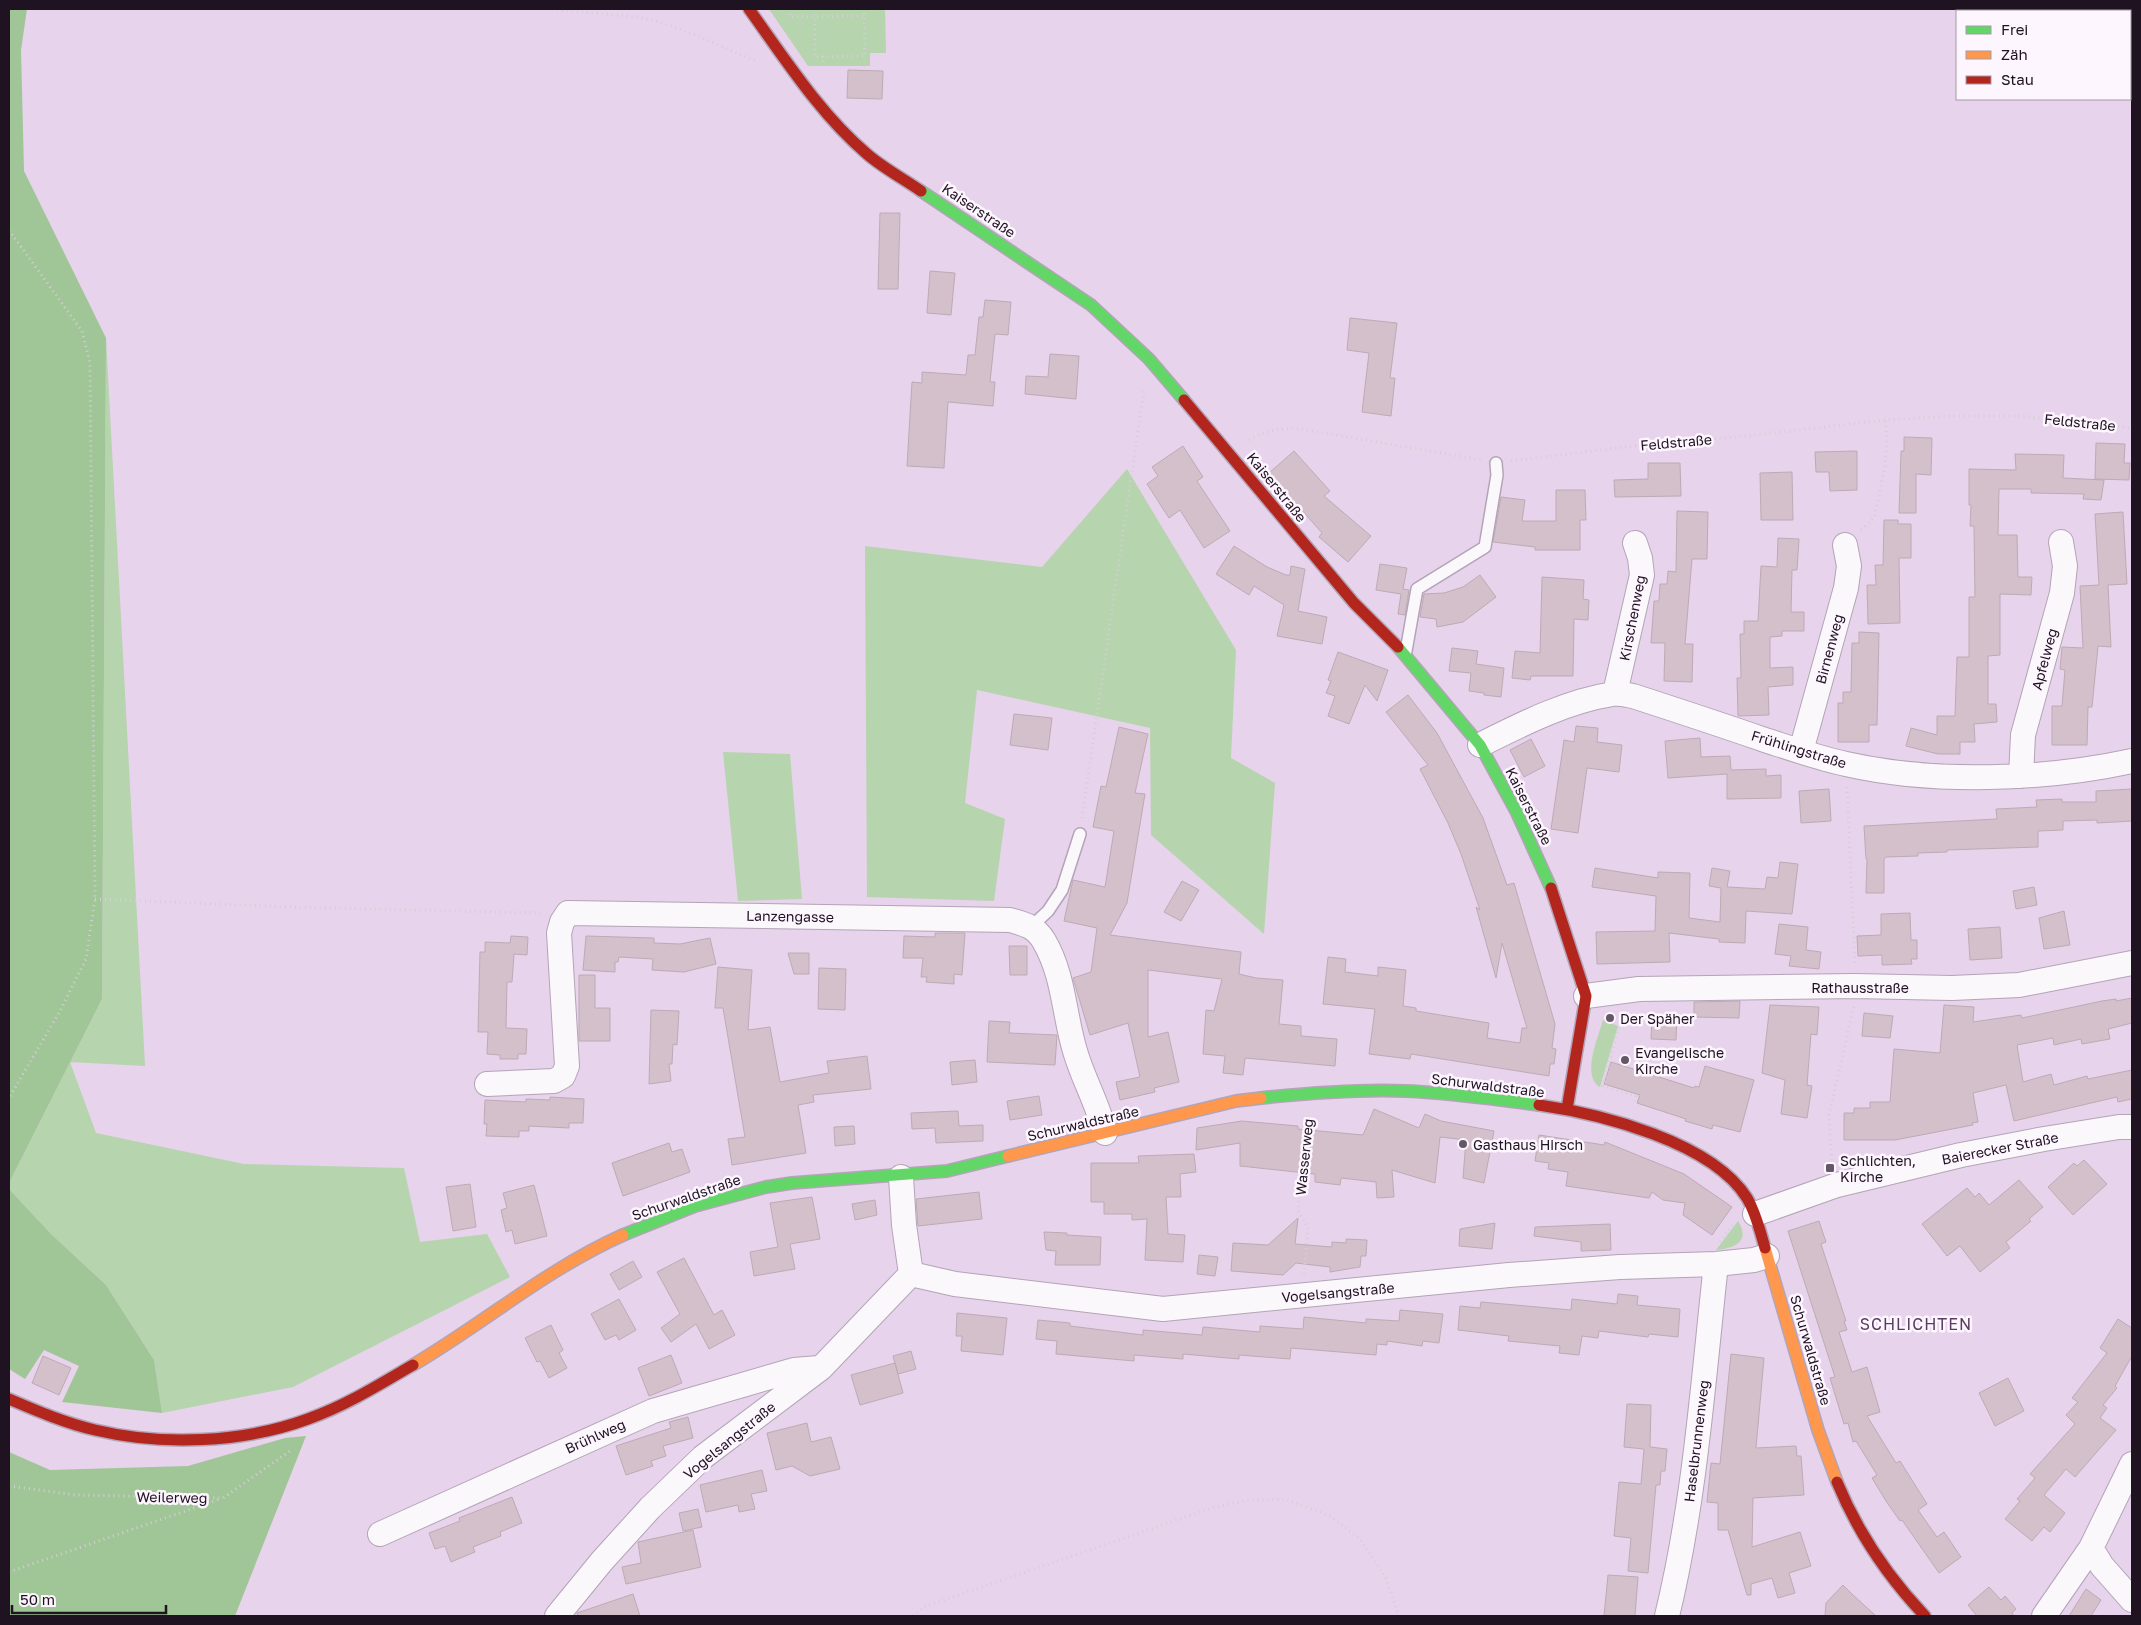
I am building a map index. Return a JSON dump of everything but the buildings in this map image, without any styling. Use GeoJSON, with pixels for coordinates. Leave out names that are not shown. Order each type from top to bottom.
{"type":"FeatureCollection","features":[{"type":"Feature","properties":{"kind":"main road","name":"Kaiserstraße"},"geometry":{"type":"LineString","coordinates":[[748,9],[818,104],[868,155],[1092,305],[1149,358],[1354,603],[1405,654],[1480,745],[1517,813],[1550,884],[1586,996],[1567,1109]]}},
{"type":"Feature","properties":{"kind":"main road","name":"Schurwaldstraße"},"geometry":{"type":"LineString","coordinates":[[9,1399],[87,1428],[137,1438],[196,1438],[251,1434],[306,1420],[354,1399],[418,1362],[566,1263],[626,1233],[668,1216],[766,1187],[794,1183],[901,1177],[947,1171],[1236,1101],[1310,1093],[1405,1091],[1481,1097],[1567,1109],[1614,1120],[1662,1137],[1693,1153],[1724,1173],[1737,1185],[1751,1206],[1826,1452],[1847,1506],[1881,1563],[1924,1616]]}},
{"type":"Feature","properties":{"kind":"street","name":"Apfelweg"},"geometry":{"type":"LineString","coordinates":[[2021,776],[2023,735],[2062,593],[2064,566],[2061,542]]}},
{"type":"Feature","properties":{"kind":"street","name":"Kirschenweg"},"geometry":{"type":"LineString","coordinates":[[1615,693],[1642,575],[1640,558],[1635,543]]}},
{"type":"Feature","properties":{"kind":"street","name":"Birnenweg"},"geometry":{"type":"LineString","coordinates":[[1801,751],[1846,588],[1849,566],[1845,545]]}},
{"type":"Feature","properties":{"kind":"street","name":"Frühlingstraße"},"geometry":{"type":"LineString","coordinates":[[1480,745],[1529,720],[1574,704],[1615,693],[1632,696],[1846,764],[1913,774],[1967,777],[2021,776],[2132,761]]}},
{"type":"Feature","properties":{"kind":"street","name":"Lanzengasse"},"geometry":{"type":"LineString","coordinates":[[568,913],[1001,919],[1032,926]]}},
{"type":"Feature","properties":{"kind":"street"},"geometry":{"type":"LineString","coordinates":[[488,1084],[554,1081],[563,1076],[567,1066],[560,933],[562,922],[568,913]]}},
{"type":"Feature","properties":{"kind":"street"},"geometry":{"type":"LineString","coordinates":[[1032,926],[1044,941],[1058,973],[1075,1051],[1102,1119],[1105,1133]]}},
{"type":"Feature","properties":{"kind":"street","name":"Rathausstraße"},"geometry":{"type":"LineString","coordinates":[[1586,996],[1628,990],[1855,986],[1952,988],[2019,985],[2132,963]]}},
{"type":"Feature","properties":{"kind":"street","name":"Baierecker Straße"},"geometry":{"type":"LineString","coordinates":[[1751,1206],[1961,1155],[2044,1139],[2119,1127],[2132,1127]]}},
{"type":"Feature","properties":{"kind":"street"},"geometry":{"type":"LineString","coordinates":[[901,1177],[904,1225],[911,1274]]}},
{"type":"Feature","properties":{"kind":"street","name":"Vogelsangstraße"},"geometry":{"type":"LineString","coordinates":[[557,1616],[602,1561],[650,1508],[703,1457],[821,1368],[911,1274],[955,1284],[1162,1308],[1509,1275],[1620,1267],[1710,1264],[1754,1260],[1767,1256]]}},
{"type":"Feature","properties":{"kind":"street","name":"Haselbrunnenweg"},"geometry":{"type":"LineString","coordinates":[[1667,1616],[1694,1465],[1710,1264]]}},
{"type":"Feature","properties":{"kind":"street","name":"Brühlweg"},"geometry":{"type":"LineString","coordinates":[[380,1534],[653,1410],[794,1370],[821,1368]]}},
{"type":"Feature","properties":{"kind":"street"},"geometry":{"type":"LineString","coordinates":[[2044,1616],[2091,1548],[2132,1464]]}},
{"type":"Feature","properties":{"kind":"street"},"geometry":{"type":"LineString","coordinates":[[2091,1548],[2102,1566],[2132,1600]]}},
{"type":"Feature","properties":{"kind":"lane"},"geometry":{"type":"LineString","coordinates":[[1405,654],[1417,589],[1485,547],[1497,475],[1496,463]]}},
{"type":"Feature","properties":{"kind":"lane"},"geometry":{"type":"LineString","coordinates":[[1032,926],[1048,911],[1062,890],[1080,834]]}},
{"type":"Feature","properties":{"kind":"path"},"geometry":{"type":"LineString","coordinates":[[547,9],[636,18],[659,23],[741,54]]}},
{"type":"Feature","properties":{"kind":"path"},"geometry":{"type":"LineString","coordinates":[[790,9],[790,17],[864,16]]}},
{"type":"Feature","properties":{"kind":"path"},"geometry":{"type":"LineString","coordinates":[[815,9],[815,57],[865,56],[864,9]]}},
{"type":"Feature","properties":{"kind":"path"},"geometry":{"type":"LineString","coordinates":[[823,56],[824,66]]}},
{"type":"Feature","properties":{"kind":"path"},"geometry":{"type":"LineString","coordinates":[[9,230],[82,331],[90,363],[95,899],[86,959],[60,1011],[9,1098]]}},
{"type":"Feature","properties":{"kind":"path"},"geometry":{"type":"LineString","coordinates":[[1080,834],[1149,358]]}},
{"type":"Feature","properties":{"kind":"path","name":"Feldstraße"},"geometry":{"type":"LineString","coordinates":[[1229,452],[1261,432],[1278,429],[1301,429],[1496,463],[1641,445],[1746,436],[1885,420],[1953,416],[2019,416],[2132,428]]}},
{"type":"Feature","properties":{"kind":"path"},"geometry":{"type":"LineString","coordinates":[[1845,545],[1874,518],[1886,466],[1887,437],[1885,420]]}},
{"type":"Feature","properties":{"kind":"path"},"geometry":{"type":"LineString","coordinates":[[95,899],[289,907],[568,913]]}},
{"type":"Feature","properties":{"kind":"path"},"geometry":{"type":"LineString","coordinates":[[1628,990],[1603,1086],[1620,1090],[1636,1096],[1636,1098]]}},
{"type":"Feature","properties":{"kind":"path","name":"Wasserweg"},"geometry":{"type":"LineString","coordinates":[[1304,1278],[1308,1227],[1298,1212],[1310,1093]]}},
{"type":"Feature","properties":{"kind":"path"},"geometry":{"type":"LineString","coordinates":[[1710,1264],[1736,1221],[1751,1206]]}},
{"type":"Feature","properties":{"kind":"path","name":"Weilerweg"},"geometry":{"type":"LineString","coordinates":[[9,1486],[76,1496],[223,1498],[297,1446],[291,1424]]}},
{"type":"Feature","properties":{"kind":"path"},"geometry":{"type":"LineString","coordinates":[[9,1572],[223,1498]]}},
{"type":"Feature","properties":{"kind":"path"},"geometry":{"type":"LineString","coordinates":[[913,1616],[926,1606],[1215,1507],[1250,1500],[1285,1499],[1330,1516],[1359,1538],[1385,1576],[1398,1616]]}},
{"type":"Feature","properties":{"kind":"green space"},"geometry":{"type":"Polygon","coordinates":[[[9,9],[27,9],[21,50],[24,171],[106,338],[102,999],[9,1183],[9,9]]]}},
{"type":"Feature","properties":{"kind":"green space"},"geometry":{"type":"Polygon","coordinates":[[[769,9],[885,9],[886,53],[870,53],[870,66],[808,66],[769,9]]]}},
{"type":"Feature","properties":{"kind":"green space"},"geometry":{"type":"Polygon","coordinates":[[[106,338],[145,1066],[70,1062],[102,999],[106,338]]]}},
{"type":"Feature","properties":{"kind":"green space"},"geometry":{"type":"Polygon","coordinates":[[[1127,469],[1236,650],[1231,758],[1275,783],[1264,934],[1151,835],[1150,728],[977,690],[965,803],[1005,819],[994,901],[867,897],[865,546],[1042,567],[1127,469]]]}},
{"type":"Feature","properties":{"kind":"green space"},"geometry":{"type":"Polygon","coordinates":[[[723,752],[790,754],[802,899],[738,901],[723,752]]]}},
{"type":"Feature","properties":{"kind":"green space"},"geometry":{"type":"Polygon","coordinates":[[[1603,1020],[1618,1026],[1600,1087],[1594,1082],[1591,1066],[1592,1056],[1603,1020]]]}},
{"type":"Feature","properties":{"kind":"green space"},"geometry":{"type":"Polygon","coordinates":[[[70,1062],[96,1133],[244,1164],[404,1168],[420,1242],[487,1234],[510,1277],[293,1387],[162,1413],[154,1360],[106,1285],[51,1234],[9,1189],[9,1183],[70,1062]]]}},
{"type":"Feature","properties":{"kind":"green space"},"geometry":{"type":"Polygon","coordinates":[[[9,1189],[51,1234],[106,1285],[154,1360],[162,1413],[62,1402],[79,1366],[44,1350],[25,1379],[9,1369],[9,1189]]]}},
{"type":"Feature","properties":{"kind":"green space"},"geometry":{"type":"Polygon","coordinates":[[[1738,1221],[1743,1234],[1739,1243],[1729,1248],[1716,1250],[1738,1221]]]}},
{"type":"Feature","properties":{"kind":"green space"},"geometry":{"type":"Polygon","coordinates":[[[306,1436],[235,1616],[9,1616],[9,1452],[50,1470],[188,1466],[285,1438],[306,1436]]]}},
{"type":"Feature","properties":{"kind":"traffic: fast"},"geometry":{"type":"LineString","coordinates":[[921,191],[1091,305],[1149,359],[1184,400]]}},
{"type":"Feature","properties":{"kind":"traffic: fast"},"geometry":{"type":"LineString","coordinates":[[1398,647],[1480,745],[1517,813],[1551,888]]}},
{"type":"Feature","properties":{"kind":"traffic: fast"},"geometry":{"type":"LineString","coordinates":[[1261,1098],[1334,1092],[1388,1091],[1489,1098],[1539,1105]]}},
{"type":"Feature","properties":{"kind":"traffic: fast"},"geometry":{"type":"LineString","coordinates":[[623,1235],[695,1206],[766,1187],[792,1183],[947,1171],[1008,1156]]}},
{"type":"Feature","properties":{"kind":"traffic: slow"},"geometry":{"type":"LineString","coordinates":[[1008,1156],[1236,1101],[1261,1098]]}},
{"type":"Feature","properties":{"kind":"traffic: slow"},"geometry":{"type":"LineString","coordinates":[[413,1365],[542,1280],[623,1235]]}},
{"type":"Feature","properties":{"kind":"traffic: slow"},"geometry":{"type":"LineString","coordinates":[[1765,1248],[1818,1430],[1837,1482]]}},
{"type":"Feature","properties":{"kind":"traffic: jam"},"geometry":{"type":"LineString","coordinates":[[749,9],[804,85],[834,122],[873,159],[921,191]]}},
{"type":"Feature","properties":{"kind":"traffic: jam"},"geometry":{"type":"LineString","coordinates":[[1184,400],[1354,603],[1398,647]]}},
{"type":"Feature","properties":{"kind":"traffic: jam"},"geometry":{"type":"LineString","coordinates":[[1551,888],[1586,996],[1567,1109]]}},
{"type":"Feature","properties":{"kind":"traffic: jam"},"geometry":{"type":"LineString","coordinates":[[1539,1105],[1593,1115],[1623,1124],[1682,1146],[1708,1161],[1731,1178],[1747,1198],[1765,1248]]}},
{"type":"Feature","properties":{"kind":"traffic: jam"},"geometry":{"type":"LineString","coordinates":[[9,1399],[73,1424],[95,1430],[147,1438],[202,1440],[257,1433],[308,1419],[362,1395],[413,1365]]}},
{"type":"Feature","properties":{"kind":"traffic: jam"},"geometry":{"type":"LineString","coordinates":[[1837,1482],[1854,1519],[1875,1554],[1925,1616]]}},
{"type":"Feature","properties":{"kind":"place","name":"Der Späher"},"geometry":{"type":"Point","coordinates":[1610,1018]}},
{"type":"Feature","properties":{"kind":"place","name":"Evangelische Kirche"},"geometry":{"type":"Point","coordinates":[1625,1060]}},
{"type":"Feature","properties":{"kind":"place","name":"Gasthaus Hirsch"},"geometry":{"type":"Point","coordinates":[1463,1144]}},
{"type":"Feature","properties":{"kind":"place","name":"Schlichten, Kirche"},"geometry":{"type":"Point","coordinates":[1830,1168]}},
{"type":"Feature","properties":{"kind":"district","name":"SCHLICHTEN"},"geometry":{"type":"Point","coordinates":[1916,1324]}}]}
